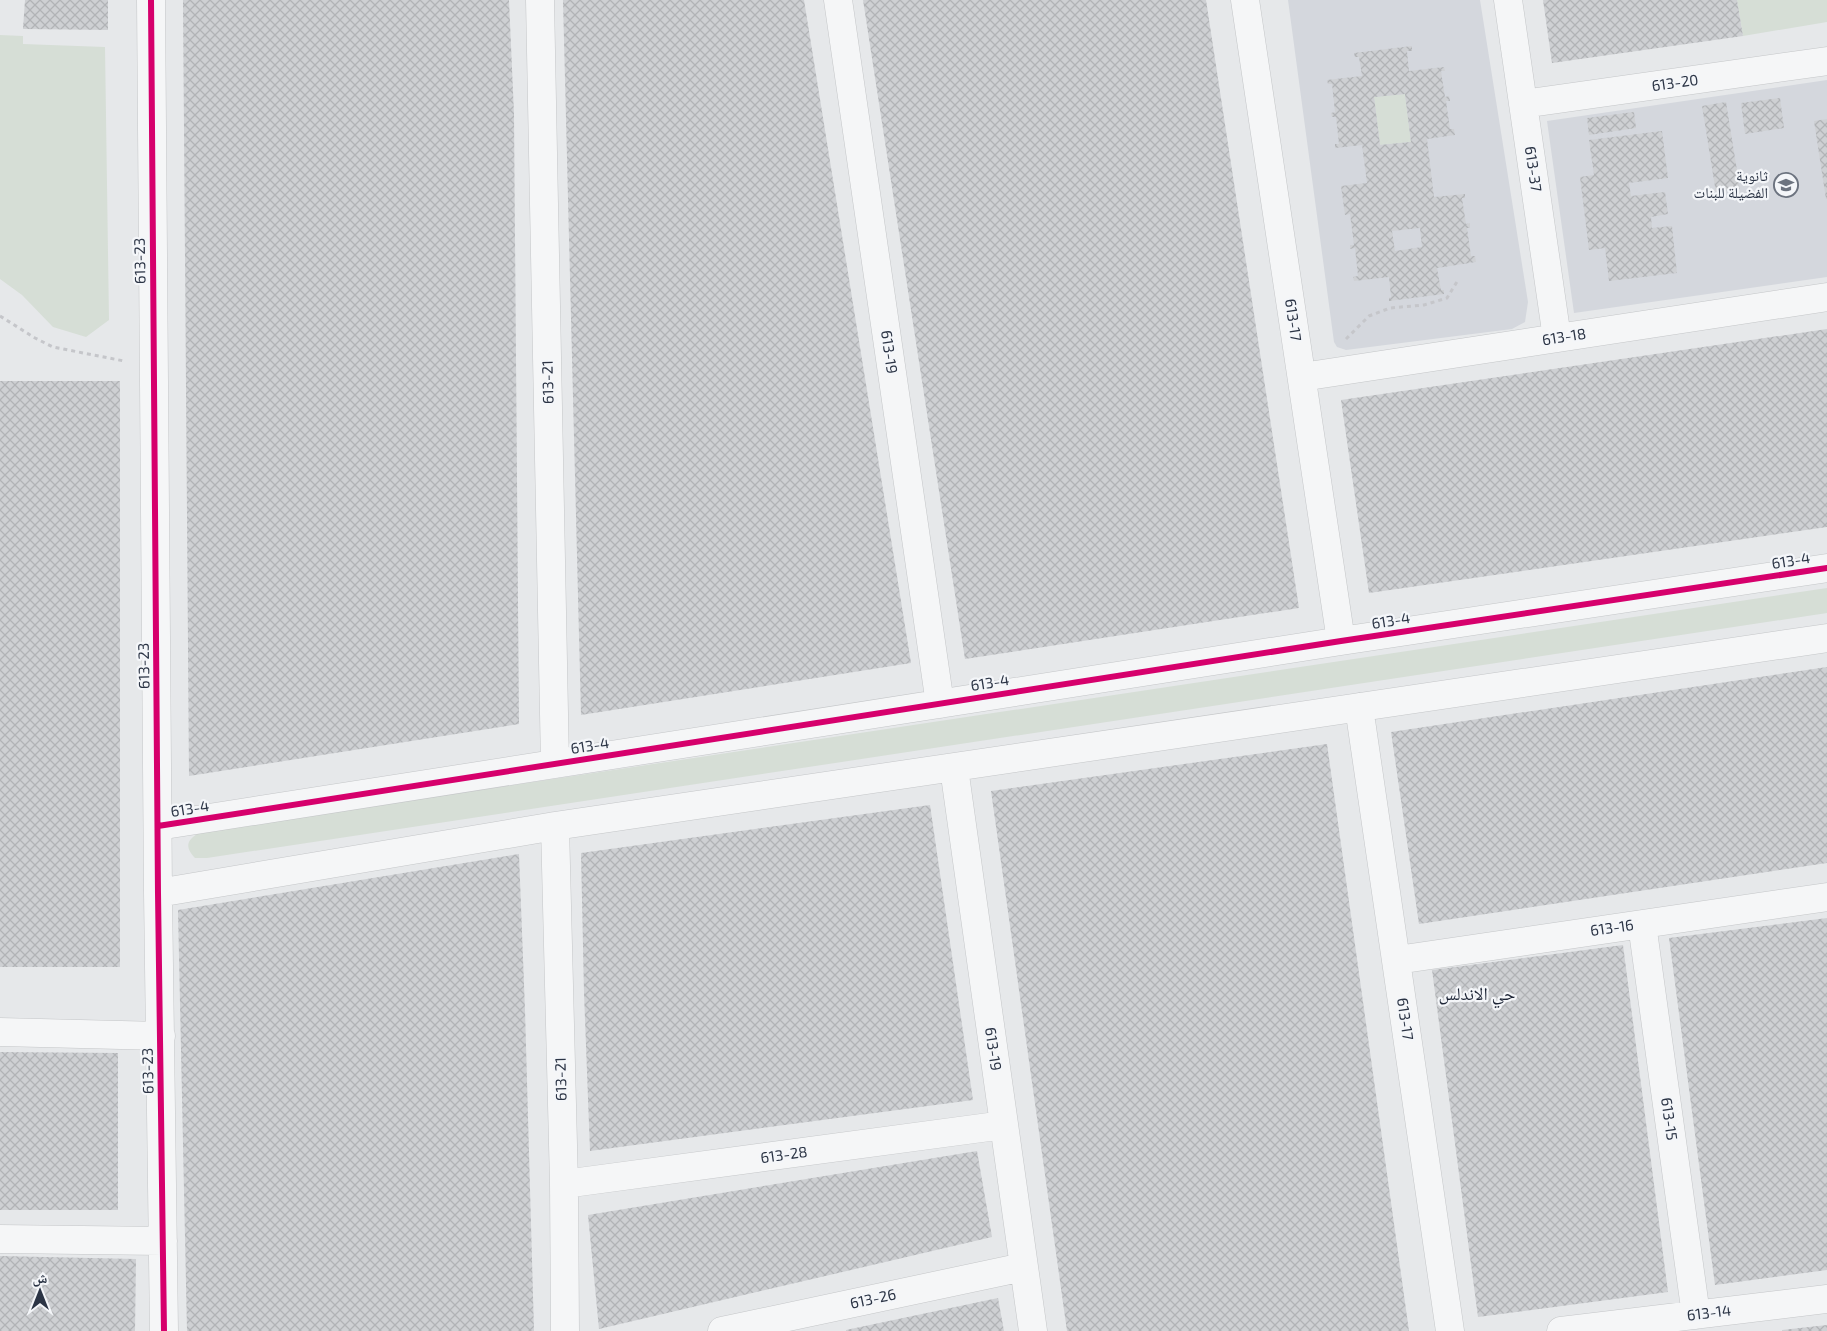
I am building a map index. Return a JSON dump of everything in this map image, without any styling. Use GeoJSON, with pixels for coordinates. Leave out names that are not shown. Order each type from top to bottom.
{"type":"FeatureCollection","features":[{"type":"Feature","properties":{"kind":"street","name":"613-23"},"geometry":{"type":"LineString","coordinates":[[151,0],[158,893],[164,1331]]}},
{"type":"Feature","properties":{"kind":"street","name":"613-21"},"geometry":{"type":"LineString","coordinates":[[540,0],[555,764]]}},
{"type":"Feature","properties":{"kind":"street","name":"613-19"},"geometry":{"type":"LineString","coordinates":[[838,0],[940,704]]}},
{"type":"Feature","properties":{"kind":"street","name":"613-17"},"geometry":{"type":"LineString","coordinates":[[1246,0],[1341,641]]}},
{"type":"Feature","properties":{"kind":"street","name":"613-37"},"geometry":{"type":"LineString","coordinates":[[1508,0],[1557,338]]}},
{"type":"Feature","properties":{"kind":"street","name":"613-20"},"geometry":{"type":"LineString","coordinates":[[1523,104],[1827,61]]}},
{"type":"Feature","properties":{"kind":"street","name":"613-18"},"geometry":{"type":"LineString","coordinates":[[1302,377],[1827,297]]}},
{"type":"Feature","properties":{"kind":"street","name":"613-4"},"geometry":{"type":"LineString","coordinates":[[158,826],[1341,641],[1827,568]]}},
{"type":"Feature","properties":{"kind":"street"},"geometry":{"type":"LineString","coordinates":[[158,893],[555,826],[1827,638]]}},
{"type":"Feature","properties":{"kind":"street","name":"613-17"},"geometry":{"type":"LineString","coordinates":[[1359,707],[1450,1331]]}},
{"type":"Feature","properties":{"kind":"street","name":"613-19"},"geometry":{"type":"LineString","coordinates":[[954,768],[1033,1331]]}},
{"type":"Feature","properties":{"kind":"street","name":"613-21"},"geometry":{"type":"LineString","coordinates":[[555,826],[564,1184],[565,1331]]}},
{"type":"Feature","properties":{"kind":"street","name":"613-16"},"geometry":{"type":"LineString","coordinates":[[1397,960],[1827,897]]}},
{"type":"Feature","properties":{"kind":"street","name":"613-15"},"geometry":{"type":"LineString","coordinates":[[1642,924],[1696,1315]]}},
{"type":"Feature","properties":{"kind":"street"},"geometry":{"type":"LineString","coordinates":[[0,1032],[161,1036]]}},
{"type":"Feature","properties":{"kind":"street","name":"613-28"},"geometry":{"type":"LineString","coordinates":[[564,1184],[1004,1125]]}},
{"type":"Feature","properties":{"kind":"street"},"geometry":{"type":"LineString","coordinates":[[0,1239],[163,1241]]}},
{"type":"Feature","properties":{"kind":"street","name":"613-26"},"geometry":{"type":"LineString","coordinates":[[722,1331],[1023,1267]]}},
{"type":"Feature","properties":{"kind":"street","name":"613-14"},"geometry":{"type":"LineString","coordinates":[[1561,1331],[1827,1299]]}},
{"type":"Feature","properties":{"kind":"path"},"geometry":{"type":"LineString","coordinates":[[1339,371],[1338,347],[1369,316],[1390,308],[1424,305],[1447,298],[1458,280]]}},
{"type":"Feature","properties":{"kind":"path"},"geometry":{"type":"LineString","coordinates":[[0,316],[53,347],[154,367]]}},
{"type":"Feature","properties":{"kind":"shaded area"},"geometry":{"type":"Polygon","coordinates":[[[1288,0],[1480,0],[1528,302],[1525,322],[1512,329],[1346,350],[1337,347],[1334,342],[1288,0]]]}},
{"type":"Feature","properties":{"kind":"shaded area"},"geometry":{"type":"Polygon","coordinates":[[[1737,0],[1827,0],[1827,22],[1743,36],[1737,0]]]}},
{"type":"Feature","properties":{"kind":"shaded area"},"geometry":{"type":"Polygon","coordinates":[[[0,35],[23,36],[23,44],[105,47],[109,320],[86,337],[53,327],[22,295],[0,279],[0,35]]]}},
{"type":"Feature","properties":{"kind":"shaded area"},"geometry":{"type":"Polygon","coordinates":[[[1827,80],[1827,277],[1574,313],[1547,121],[1827,80]]]}},
{"type":"Feature","properties":{"kind":"shaded area"},"geometry":{"type":"Polygon","coordinates":[[[1405,94],[1411,142],[1380,145],[1374,97],[1405,94]]]}},
{"type":"Feature","properties":{"kind":"shaded area"},"geometry":{"type":"Polygon","coordinates":[[[1827,588],[1827,613],[207,858],[195,858],[188,847],[192,838],[200,832],[1827,588]]]}},
{"type":"Feature","properties":{"kind":"building"},"geometry":{"type":"Polygon","coordinates":[[[25,0],[108,0],[108,30],[23,29],[25,0]]]}},
{"type":"Feature","properties":{"kind":"building"},"geometry":{"type":"Polygon","coordinates":[[[183,0],[509,0],[514,114],[519,724],[189,776],[183,0]]]}},
{"type":"Feature","properties":{"kind":"building"},"geometry":{"type":"Polygon","coordinates":[[[563,0],[804,0],[911,663],[581,715],[563,0]]]}},
{"type":"Feature","properties":{"kind":"building"},"geometry":{"type":"Polygon","coordinates":[[[863,0],[1206,0],[1299,608],[965,659],[863,0]]]}},
{"type":"Feature","properties":{"kind":"building"},"geometry":{"type":"Polygon","coordinates":[[[1543,0],[1737,0],[1743,36],[1552,63],[1543,0]]]}},
{"type":"Feature","properties":{"kind":"building"},"geometry":{"type":"Polygon","coordinates":[[[1412,46],[1412,51],[1407,51],[1409,71],[1444,67],[1445,71],[1441,71],[1445,97],[1449,96],[1450,101],[1446,101],[1450,129],[1454,129],[1455,135],[1427,139],[1434,197],[1465,194],[1465,198],[1462,198],[1466,224],[1470,223],[1470,228],[1467,228],[1471,256],[1475,256],[1476,262],[1437,268],[1441,290],[1444,290],[1444,294],[1389,301],[1391,297],[1389,277],[1354,281],[1353,277],[1358,276],[1355,248],[1350,249],[1350,245],[1354,245],[1350,214],[1345,215],[1341,186],[1367,183],[1362,145],[1335,148],[1335,144],[1339,144],[1336,117],[1332,117],[1331,113],[1335,112],[1332,84],[1328,84],[1327,80],[1362,76],[1359,57],[1355,57],[1354,53],[1412,46]],[[1405,94],[1374,97],[1380,145],[1411,142],[1405,94]],[[1420,228],[1392,231],[1395,251],[1422,247],[1420,228]]]}},
{"type":"Feature","properties":{"kind":"building"},"geometry":{"type":"Polygon","coordinates":[[[1780,98],[1784,128],[1745,134],[1741,103],[1780,98]]]}},
{"type":"Feature","properties":{"kind":"building"},"geometry":{"type":"Polygon","coordinates":[[[1726,102],[1740,189],[1716,193],[1702,106],[1726,102]]]}},
{"type":"Feature","properties":{"kind":"building"},"geometry":{"type":"Polygon","coordinates":[[[1634,112],[1636,128],[1589,135],[1587,118],[1634,112]]]}},
{"type":"Feature","properties":{"kind":"building"},"geometry":{"type":"Polygon","coordinates":[[[1827,119],[1827,199],[1826,199],[1814,121],[1827,119]]]}},
{"type":"Feature","properties":{"kind":"building"},"geometry":{"type":"Polygon","coordinates":[[[1662,131],[1668,178],[1629,183],[1631,196],[1665,192],[1668,214],[1651,217],[1652,228],[1672,226],[1677,273],[1609,281],[1605,248],[1589,250],[1580,177],[1594,175],[1589,140],[1662,131]]]}},
{"type":"Feature","properties":{"kind":"building"},"geometry":{"type":"Polygon","coordinates":[[[1827,329],[1827,527],[1369,593],[1341,400],[1827,329]]]}},
{"type":"Feature","properties":{"kind":"building"},"geometry":{"type":"Polygon","coordinates":[[[0,381],[120,381],[120,967],[0,967],[0,381]]]}},
{"type":"Feature","properties":{"kind":"building"},"geometry":{"type":"Polygon","coordinates":[[[1827,667],[1827,863],[1419,924],[1391,732],[1827,667]]]}},
{"type":"Feature","properties":{"kind":"building"},"geometry":{"type":"Polygon","coordinates":[[[1327,744],[1409,1331],[1067,1331],[991,791],[1327,744]]]}},
{"type":"Feature","properties":{"kind":"building"},"geometry":{"type":"Polygon","coordinates":[[[930,805],[973,1100],[590,1151],[581,853],[930,805]]]}},
{"type":"Feature","properties":{"kind":"building"},"geometry":{"type":"Polygon","coordinates":[[[519,854],[534,1331],[187,1331],[178,910],[519,854]]]}},
{"type":"Feature","properties":{"kind":"building"},"geometry":{"type":"Polygon","coordinates":[[[1827,918],[1827,1270],[1715,1285],[1669,938],[1827,918]]]}},
{"type":"Feature","properties":{"kind":"building"},"geometry":{"type":"Polygon","coordinates":[[[1623,945],[1668,1292],[1478,1317],[1432,970],[1623,945]]]}},
{"type":"Feature","properties":{"kind":"building"},"geometry":{"type":"Polygon","coordinates":[[[0,1052],[118,1053],[118,1210],[0,1210],[0,1052]]]}},
{"type":"Feature","properties":{"kind":"building"},"geometry":{"type":"Polygon","coordinates":[[[977,1151],[992,1237],[599,1329],[588,1215],[977,1151]]]}},
{"type":"Feature","properties":{"kind":"building"},"geometry":{"type":"Polygon","coordinates":[[[0,1256],[136,1259],[135,1331],[0,1331],[0,1256]]]}},
{"type":"Feature","properties":{"kind":"building"},"geometry":{"type":"Polygon","coordinates":[[[998,1298],[1004,1331],[846,1331],[846,1330],[998,1298]]]}},
{"type":"Feature","properties":{"kind":"building"},"geometry":{"type":"Polygon","coordinates":[[[1827,1325],[1827,1331],[1782,1331],[1782,1330],[1827,1325]]]}},
{"type":"Feature","properties":{"kind":"cycle path"},"geometry":{"type":"LineString","coordinates":[[151,0],[158,893],[164,1331]]}},
{"type":"Feature","properties":{"kind":"cycle path"},"geometry":{"type":"LineString","coordinates":[[158,826],[1341,641],[1827,568]]}},
{"type":"Feature","properties":{"kind":"place","name":"ثانوية الفضيلة للبنات"},"geometry":{"type":"Point","coordinates":[1786,185]}},
{"type":"Feature","properties":{"kind":"district","name":"حي الاندلس"},"geometry":{"type":"Point","coordinates":[1477,994]}}]}
